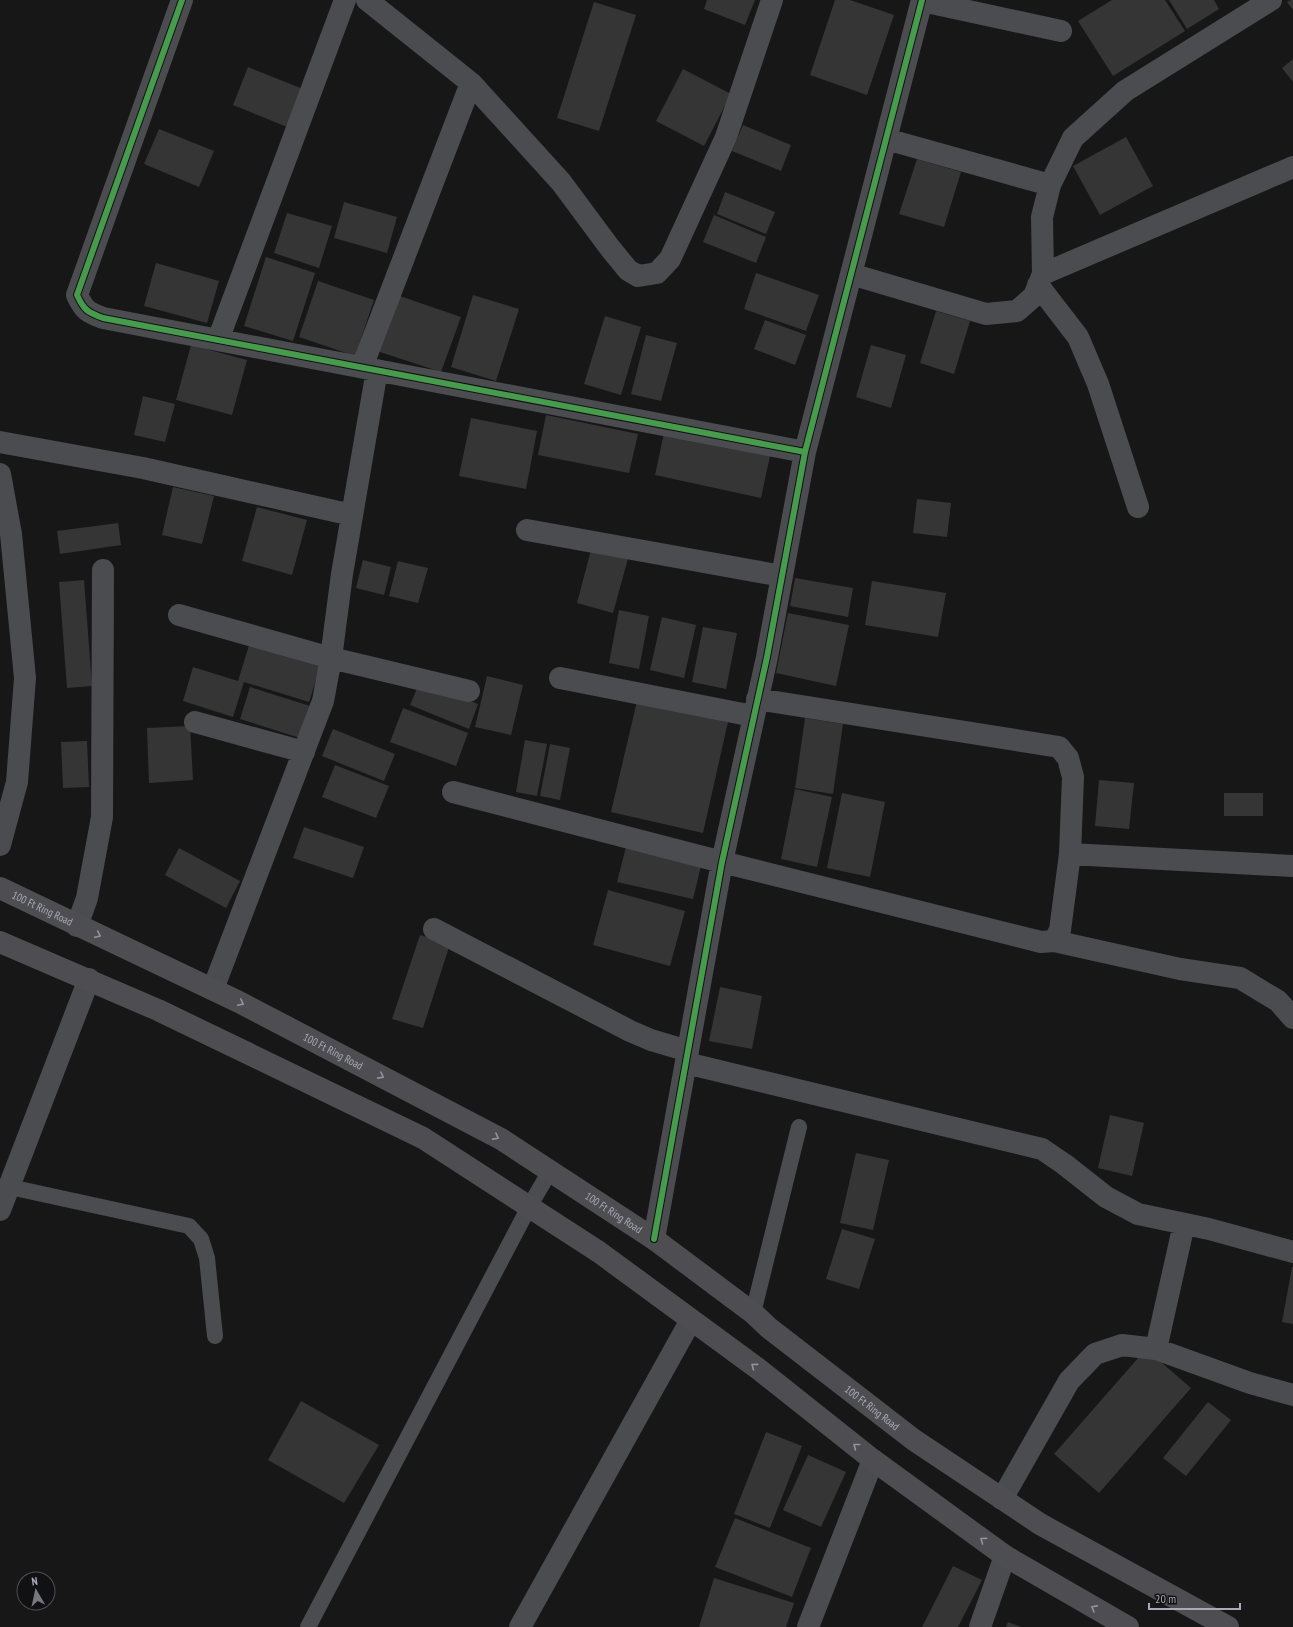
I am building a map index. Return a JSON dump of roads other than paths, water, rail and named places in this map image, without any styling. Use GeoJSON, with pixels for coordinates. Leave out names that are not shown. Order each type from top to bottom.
{"type":"FeatureCollection","features":[{"type":"Feature","properties":{"kind":"main road","name":"100 Ft Ring Road"},"geometry":{"type":"LineString","coordinates":[[0,888],[77,926],[213,989],[501,1139],[654,1239],[752,1313],[769,1328],[914,1440],[1040,1524],[1228,1627]]}},
{"type":"Feature","properties":{"kind":"main road"},"geometry":{"type":"LineString","coordinates":[[0,942],[158,1010],[423,1138],[599,1252],[761,1371],[873,1460],[1006,1556],[1128,1627]]}},
{"type":"Feature","properties":{"kind":"street"},"geometry":{"type":"LineString","coordinates":[[182,0],[77,295],[82,307],[90,313],[102,318],[805,452]]}},
{"type":"Feature","properties":{"kind":"street"},"geometry":{"type":"LineString","coordinates":[[218,340],[345,0]]}},
{"type":"Feature","properties":{"kind":"street"},"geometry":{"type":"LineString","coordinates":[[367,0],[471,83],[560,182],[628,270],[638,276],[657,273],[670,259],[726,137],[772,0]]}},
{"type":"Feature","properties":{"kind":"street"},"geometry":{"type":"LineString","coordinates":[[654,1239],[722,862],[782,576],[805,452],[922,0],[1061,31]]}},
{"type":"Feature","properties":{"kind":"street"},"geometry":{"type":"LineString","coordinates":[[851,274],[986,314],[1017,311],[1034,296],[1040,280],[1042,217],[1050,185],[1073,138],[1125,91],[1270,0]]}},
{"type":"Feature","properties":{"kind":"street"},"geometry":{"type":"LineString","coordinates":[[213,989],[323,701],[331,658],[342,574],[352,515],[369,369],[471,83]]}},
{"type":"Feature","properties":{"kind":"street"},"geometry":{"type":"LineString","coordinates":[[886,139],[1050,185]]}},
{"type":"Feature","properties":{"kind":"street"},"geometry":{"type":"LineString","coordinates":[[1040,280],[1293,167]]}},
{"type":"Feature","properties":{"kind":"street"},"geometry":{"type":"LineString","coordinates":[[1040,280],[1078,338],[1098,384],[1138,507]]}},
{"type":"Feature","properties":{"kind":"street"},"geometry":{"type":"LineString","coordinates":[[0,442],[143,468],[352,515]]}},
{"type":"Feature","properties":{"kind":"street"},"geometry":{"type":"LineString","coordinates":[[0,474],[12,534],[25,678],[17,782],[0,845]]}},
{"type":"Feature","properties":{"kind":"street"},"geometry":{"type":"LineString","coordinates":[[527,530],[782,576]]}},
{"type":"Feature","properties":{"kind":"street"},"geometry":{"type":"LineString","coordinates":[[77,926],[88,898],[102,816],[104,570]]}},
{"type":"Feature","properties":{"kind":"street"},"geometry":{"type":"LineString","coordinates":[[179,615],[331,658],[469,691]]}},
{"type":"Feature","properties":{"kind":"street"},"geometry":{"type":"LineString","coordinates":[[560,678],[755,708],[1059,747],[1068,758],[1073,777],[1070,854],[1060,930],[1054,941]]}},
{"type":"Feature","properties":{"kind":"street"},"geometry":{"type":"LineString","coordinates":[[195,722],[304,752]]}},
{"type":"Feature","properties":{"kind":"street"},"geometry":{"type":"LineString","coordinates":[[453,792],[722,862],[1041,942],[1054,941],[1180,969],[1240,978],[1278,1001],[1293,1018]]}},
{"type":"Feature","properties":{"kind":"street"},"geometry":{"type":"LineString","coordinates":[[1070,854],[1293,866]]}},
{"type":"Feature","properties":{"kind":"street"},"geometry":{"type":"LineString","coordinates":[[434,929],[630,1031],[687,1057],[1042,1149],[1106,1197],[1138,1214],[1184,1224],[1293,1252]]}},
{"type":"Feature","properties":{"kind":"street"},"geometry":{"type":"LineString","coordinates":[[0,1210],[88,980]]}},
{"type":"Feature","properties":{"kind":"street"},"geometry":{"type":"LineString","coordinates":[[1156,1349],[1184,1224]]}},
{"type":"Feature","properties":{"kind":"street"},"geometry":{"type":"LineString","coordinates":[[520,1627],[691,1320]]}},
{"type":"Feature","properties":{"kind":"street"},"geometry":{"type":"LineString","coordinates":[[1002,1499],[1069,1382],[1095,1354],[1122,1345],[1156,1349],[1250,1383],[1293,1396]]}},
{"type":"Feature","properties":{"kind":"street"},"geometry":{"type":"LineString","coordinates":[[808,1627],[873,1460]]}},
{"type":"Feature","properties":{"kind":"street"},"geometry":{"type":"LineString","coordinates":[[980,1627],[1006,1556]]}},
{"type":"Feature","properties":{"kind":"lane"},"geometry":{"type":"LineString","coordinates":[[752,1313],[799,1127]]}},
{"type":"Feature","properties":{"kind":"lane"},"geometry":{"type":"LineString","coordinates":[[308,1627],[529,1207],[550,1171]]}},
{"type":"Feature","properties":{"kind":"lane"},"geometry":{"type":"LineString","coordinates":[[10,1187],[188,1226],[201,1239],[207,1258],[215,1336]]}}]}
